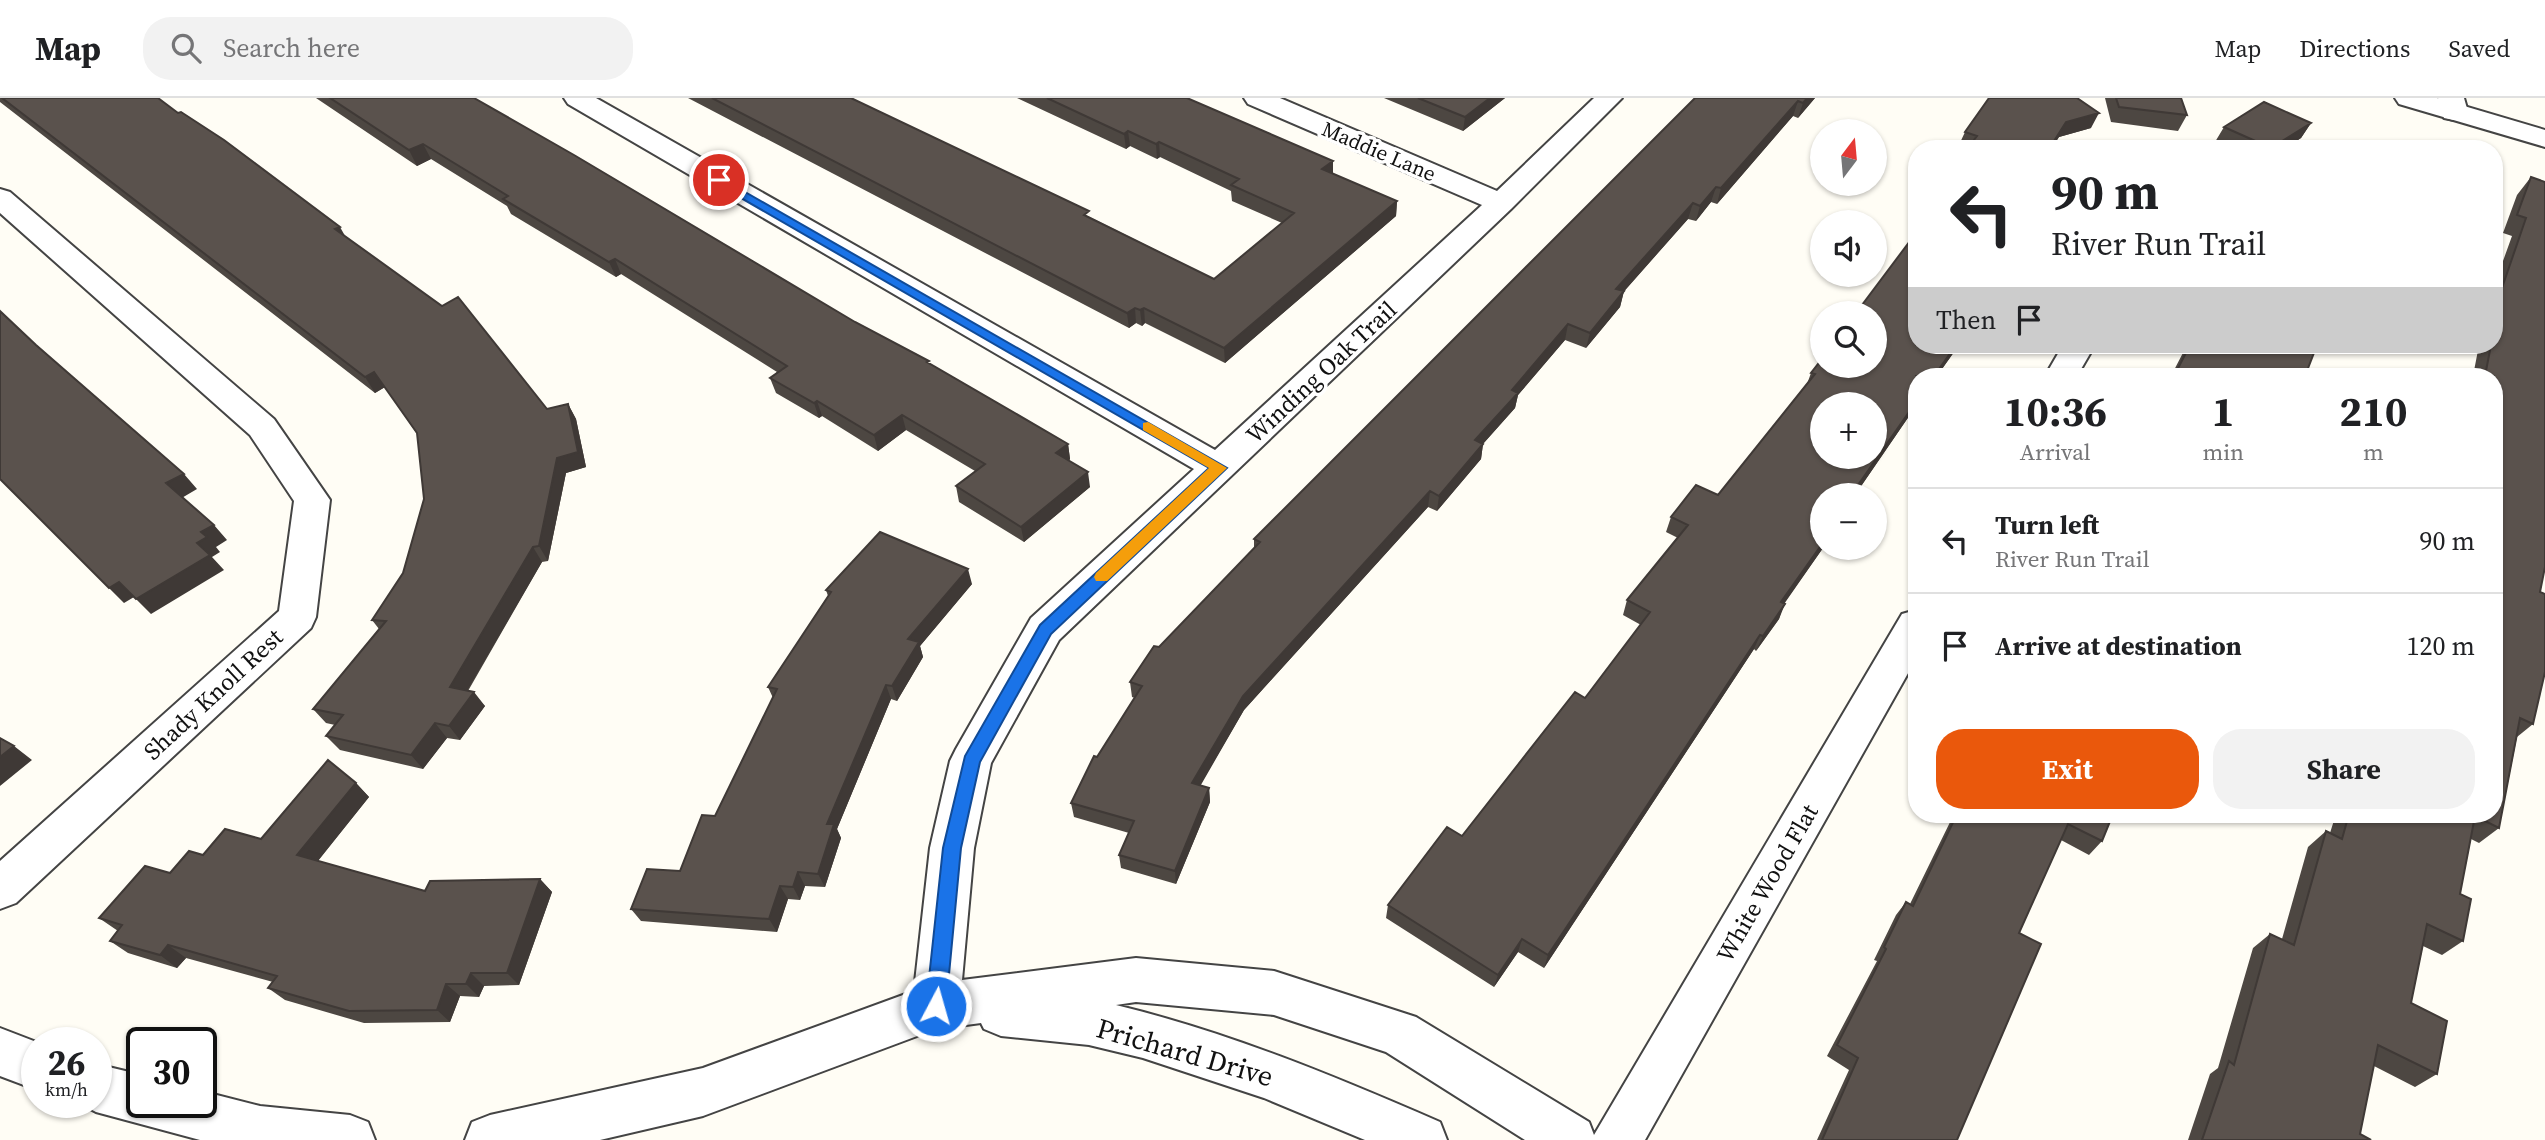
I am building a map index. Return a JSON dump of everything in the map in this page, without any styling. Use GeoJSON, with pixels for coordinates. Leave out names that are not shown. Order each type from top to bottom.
{"type":"FeatureCollection","features":[{"type":"Feature","properties":{"kind":"street"},"geometry":{"type":"LineString","coordinates":[[577,98],[1219,468]]}},
{"type":"Feature","properties":{"kind":"street","name":"Maddie Lane"},"geometry":{"type":"LineString","coordinates":[[1257,98],[1501,203]]}},
{"type":"Feature","properties":{"kind":"street","name":"Winding Oak Trail"},"geometry":{"type":"LineString","coordinates":[[936,1006],[952,848],[971,761],[1045,629],[1501,203],[1609,98]]}},
{"type":"Feature","properties":{"kind":"street"},"geometry":{"type":"LineString","coordinates":[[2408,98],[2453,105],[2545,139]]}},
{"type":"Feature","properties":{"kind":"street","name":"Shady Knoll Rest"},"geometry":{"type":"LineString","coordinates":[[0,198],[262,427],[312,500],[297,617],[0,889]]}},
{"type":"Feature","properties":{"kind":"street","name":"White Wood Flat"},"geometry":{"type":"LineString","coordinates":[[1617,1140],[1908,639]]}},
{"type":"Feature","properties":{"kind":"street","name":"Prichard Drive"},"geometry":{"type":"LineString","coordinates":[[490,1140],[703,1091],[936,1006],[1136,980],[1274,993],[1399,1033],[1571,1140]]}},
{"type":"Feature","properties":{"kind":"street","name":"Prichard Drive"},"geometry":{"type":"LineString","coordinates":[[936,1006],[1098,1024],[1174,1044],[1321,1094],[1422,1140]]}},
{"type":"Feature","properties":{"kind":"street"},"geometry":{"type":"LineString","coordinates":[[0,1052],[21,1060]]}},
{"type":"Feature","properties":{"kind":"street"},"geometry":{"type":"LineString","coordinates":[[211,1118],[260,1131],[350,1140]]}},
{"type":"Feature","properties":{"kind":"building"},"geometry":{"type":"Polygon","coordinates":[[[2,98],[158,98],[224,140],[340,227],[335,229],[442,306],[458,297],[547,409],[568,404],[578,452],[557,458],[539,546],[533,547],[450,687],[474,692],[449,726],[435,723],[411,755],[326,736],[343,715],[313,709],[386,621],[372,620],[403,573],[424,499],[417,433],[374,372],[365,377],[2,98]]]}},
{"type":"Feature","properties":{"kind":"building"},"geometry":{"type":"Polygon","coordinates":[[[330,98],[474,98],[1068,444],[1056,453],[1088,472],[1021,527],[956,486],[985,464],[902,415],[874,435],[817,401],[814,403],[770,378],[787,366],[615,259],[609,262],[503,199],[508,196],[423,144],[409,150],[330,98]]]}},
{"type":"Feature","properties":{"kind":"building"},"geometry":{"type":"Polygon","coordinates":[[[712,98],[851,98],[1089,211],[1084,215],[1214,279],[1294,213],[1231,185],[1239,179],[1159,142],[1156,144],[1128,131],[1124,134],[1047,98],[1187,98],[1333,161],[1322,169],[1397,201],[1224,348],[1144,308],[1135,308],[1127,313],[712,98]]]}},
{"type":"Feature","properties":{"kind":"building"},"geometry":{"type":"Polygon","coordinates":[[[1418,98],[1490,98],[1465,117],[1418,98]]]}},
{"type":"Feature","properties":{"kind":"building"},"geometry":{"type":"Polygon","coordinates":[[[1695,98],[1807,98],[1803,103],[1798,101],[1721,188],[1716,187],[1700,206],[1693,203],[1616,289],[1624,291],[1590,333],[1568,324],[1512,390],[1518,393],[1475,440],[1483,444],[1439,496],[1430,491],[1243,696],[1192,783],[1209,788],[1175,871],[1119,855],[1134,821],[1071,803],[1094,756],[1097,757],[1142,686],[1130,682],[1154,646],[1159,647],[1260,542],[1254,539],[1695,98]]]}},
{"type":"Feature","properties":{"kind":"building"},"geometry":{"type":"Polygon","coordinates":[[[1989,98],[2077,98],[2099,113],[2066,122],[2055,140],[1974,140],[1977,136],[1965,132],[1989,98]]]}},
{"type":"Feature","properties":{"kind":"building"},"geometry":{"type":"Polygon","coordinates":[[[2116,98],[2181,98],[2187,115],[2119,107],[2116,98]]]}},
{"type":"Feature","properties":{"kind":"building"},"geometry":{"type":"Polygon","coordinates":[[[2264,102],[2311,123],[2284,140],[2253,140],[2224,127],[2264,102]]]}},
{"type":"Feature","properties":{"kind":"building"},"geometry":{"type":"Polygon","coordinates":[[[2531,177],[2545,182],[2545,567],[2540,592],[2545,594],[2545,672],[2533,724],[2520,718],[2503,807],[2503,368],[2487,368],[2489,354],[2503,354],[2503,285],[2526,218],[2517,215],[2531,177]]]}},
{"type":"Feature","properties":{"kind":"building"},"geometry":{"type":"Polygon","coordinates":[[[1908,244],[1908,354],[1950,354],[1940,368],[1908,368],[1908,413],[1887,443],[1887,392],[1810,392],[1810,469],[1869,469],[1859,483],[1810,483],[1811,560],[1781,602],[1785,604],[1763,636],[1760,635],[1548,955],[1522,939],[1498,975],[1388,905],[1447,827],[1462,836],[1575,692],[1585,698],[1650,612],[1627,600],[1688,525],[1671,517],[1696,485],[1718,495],[1812,378],[1887,378],[1887,301],[1865,301],[1876,287],[1887,287],[1887,272],[1908,244]]]}},
{"type":"Feature","properties":{"kind":"building"},"geometry":{"type":"Polygon","coordinates":[[[0,311],[184,474],[166,483],[214,525],[201,532],[207,537],[197,543],[210,555],[136,599],[119,582],[109,588],[0,479],[0,311]]]}},
{"type":"Feature","properties":{"kind":"building"},"geometry":{"type":"Polygon","coordinates":[[[2185,354],[2314,354],[2308,368],[2178,368],[2185,354]]]}},
{"type":"Feature","properties":{"kind":"building"},"geometry":{"type":"Polygon","coordinates":[[[880,532],[968,569],[908,639],[919,642],[892,686],[886,685],[827,824],[834,824],[818,874],[798,872],[793,887],[780,886],[769,919],[631,909],[647,869],[680,871],[702,815],[715,816],[777,689],[768,687],[831,592],[826,590],[880,532]]]}},
{"type":"Feature","properties":{"kind":"building"},"geometry":{"type":"Polygon","coordinates":[[[0,738],[14,746],[0,757],[0,738]]]}},
{"type":"Feature","properties":{"kind":"building"},"geometry":{"type":"Polygon","coordinates":[[[328,760],[356,783],[297,855],[425,891],[430,881],[540,879],[507,973],[471,973],[466,984],[446,984],[437,1010],[349,1011],[268,988],[277,976],[168,945],[160,955],[110,941],[122,925],[99,918],[145,866],[170,873],[189,851],[203,855],[225,829],[261,839],[328,760]]]}},
{"type":"Feature","properties":{"kind":"building"},"geometry":{"type":"Polygon","coordinates":[[[1953,823],[2109,823],[2102,841],[2068,824],[2019,933],[2041,944],[1957,1140],[1822,1140],[1858,1058],[1837,1045],[1886,949],[1884,947],[1906,902],[1913,906],[1953,823]]]}},
{"type":"Feature","properties":{"kind":"building"},"geometry":{"type":"Polygon","coordinates":[[[2346,823],[2474,823],[2460,894],[2471,899],[2463,941],[2427,924],[2411,1003],[2447,1021],[2437,1074],[2378,1045],[2360,1134],[2371,1140],[2202,1140],[2229,1061],[2234,1065],[2270,934],[2294,945],[2326,831],[2342,839],[2346,823]]]}},
{"type":"Feature","properties":{"kind":"slow traffic"},"geometry":{"type":"LineString","coordinates":[[1102,577],[1219,468],[1148,427]]}},
{"type":"Feature","properties":{"kind":"route"},"geometry":{"type":"LineString","coordinates":[[719,180],[1219,468],[1045,629],[971,761],[952,848],[936,1006]]}}]}
